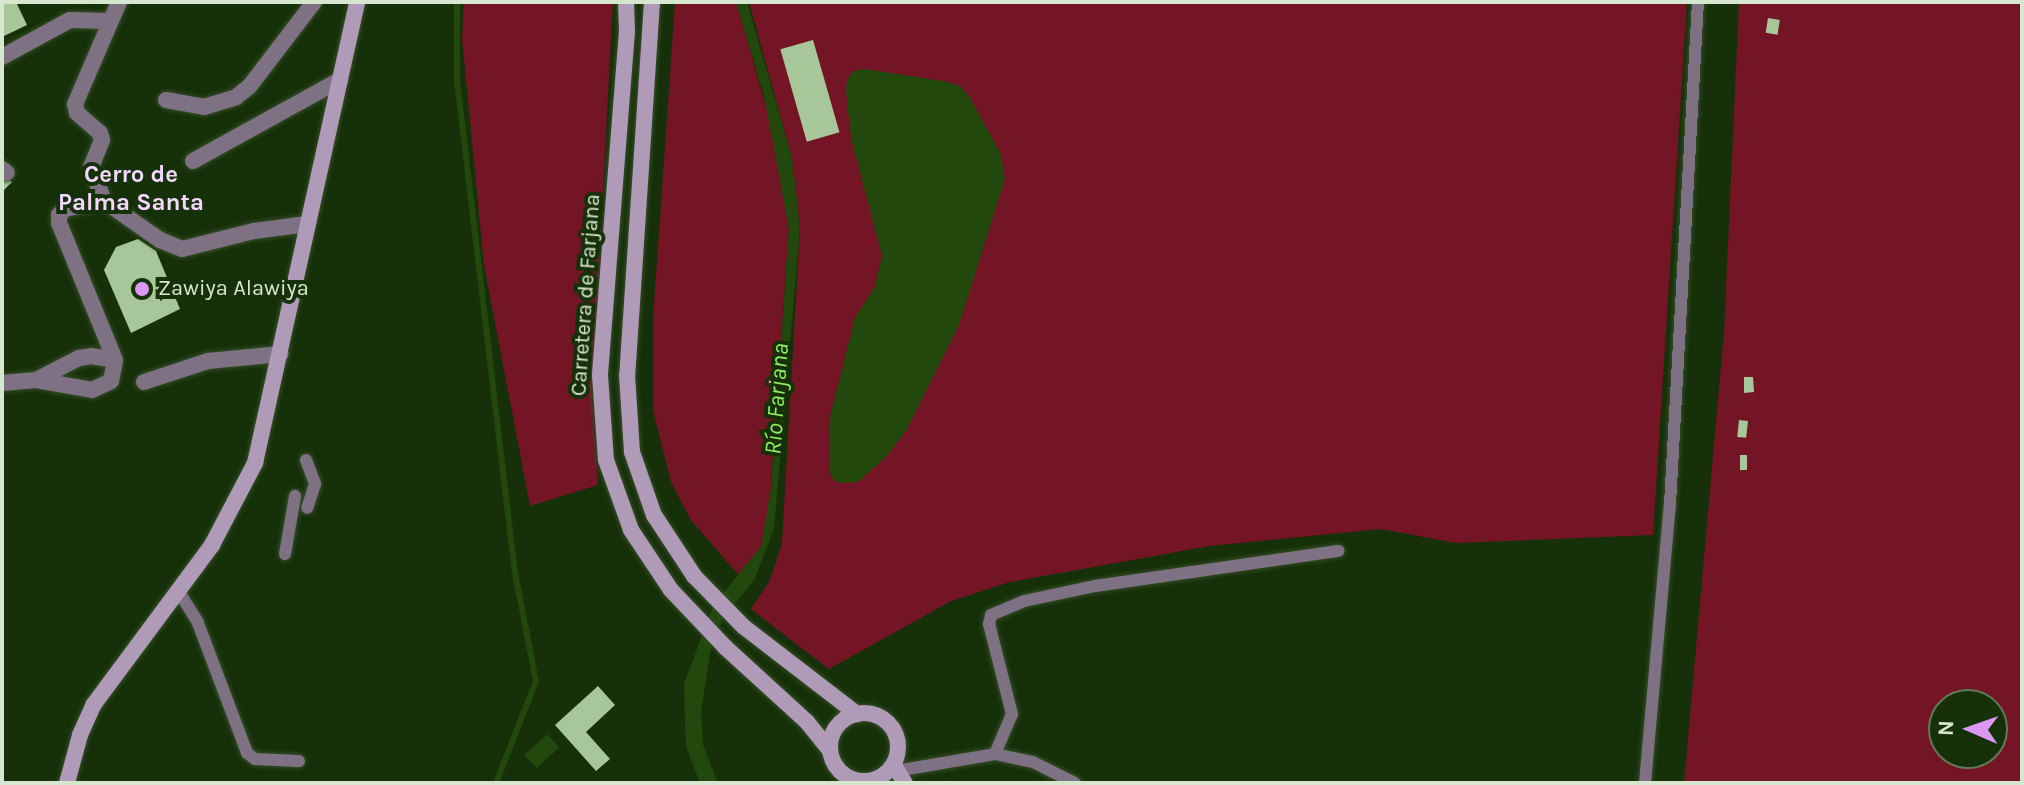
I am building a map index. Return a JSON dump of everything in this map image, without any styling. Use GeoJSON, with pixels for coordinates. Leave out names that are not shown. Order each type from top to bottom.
{"type":"FeatureCollection","features":[{"type":"Feature","properties":{"kind":"main road"},"geometry":{"type":"LineString","coordinates":[[67,783],[80,735],[94,704],[212,545],[255,463],[357,2]]}},
{"type":"Feature","properties":{"kind":"main road","name":"Carretera de Farjana"},"geometry":{"type":"LineString","coordinates":[[626,2],[627,31],[600,375],[606,460],[631,530],[681,601],[725,647],[807,722],[829,749],[837,769],[844,776],[865,782],[898,773],[898,745],[892,727],[876,715],[857,714],[744,627],[694,576],[654,515],[632,452],[627,418],[629,327],[652,2]]}},
{"type":"Feature","properties":{"kind":"main road"},"geometry":{"type":"LineString","coordinates":[[829,749],[834,730],[857,714]]}},
{"type":"Feature","properties":{"kind":"street"},"geometry":{"type":"LineString","coordinates":[[119,2],[75,104],[77,113],[100,133],[102,140],[91,167],[104,201],[160,240],[182,249],[254,231],[308,224]]}},
{"type":"Feature","properties":{"kind":"street"},"geometry":{"type":"LineString","coordinates":[[166,100],[204,107],[236,97],[249,87],[314,2]]}},
{"type":"Feature","properties":{"kind":"street"},"geometry":{"type":"LineString","coordinates":[[2,57],[70,20],[111,21]]}},
{"type":"Feature","properties":{"kind":"street"},"geometry":{"type":"LineString","coordinates":[[193,161],[340,80]]}},
{"type":"Feature","properties":{"kind":"street"},"geometry":{"type":"LineString","coordinates":[[2,364],[6,382],[36,380],[80,390],[103,388],[116,371],[115,360],[59,223],[59,215],[65,209],[104,201]]}},
{"type":"Feature","properties":{"kind":"street"},"geometry":{"type":"LineString","coordinates":[[144,382],[208,361],[281,354]]}},
{"type":"Feature","properties":{"kind":"street"},"geometry":{"type":"LineString","coordinates":[[36,380],[79,358],[91,356],[115,360]]}},
{"type":"Feature","properties":{"kind":"lane"},"geometry":{"type":"LineString","coordinates":[[1645,783],[1670,504],[1698,2]]}},
{"type":"Feature","properties":{"kind":"lane"},"geometry":{"type":"LineString","coordinates":[[306,460],[315,484],[307,508]]}},
{"type":"Feature","properties":{"kind":"lane"},"geometry":{"type":"LineString","coordinates":[[285,554],[295,496]]}},
{"type":"Feature","properties":{"kind":"lane"},"geometry":{"type":"LineString","coordinates":[[995,754],[1010,724],[1012,705],[989,624],[991,615],[1024,601],[1095,586],[1339,551]]}},
{"type":"Feature","properties":{"kind":"lane"},"geometry":{"type":"LineString","coordinates":[[179,592],[198,623],[247,753],[255,759],[299,761]]}},
{"type":"Feature","properties":{"kind":"lane"},"geometry":{"type":"LineString","coordinates":[[898,773],[995,754],[1033,762],[1075,783]]}},
{"type":"Feature","properties":{"kind":"shaded area"},"geometry":{"type":"Polygon","coordinates":[[[464,2],[613,2],[592,396],[598,485],[530,506],[484,265],[462,38],[464,2]]]}},
{"type":"Feature","properties":{"kind":"shaded area"},"geometry":{"type":"Polygon","coordinates":[[[675,2],[736,2],[780,155],[789,229],[769,512],[761,546],[742,579],[691,520],[671,482],[653,410],[653,319],[675,2]]]}},
{"type":"Feature","properties":{"kind":"shaded area","name":"Río Farjana"},"geometry":{"type":"Polygon","coordinates":[[[736,2],[747,2],[792,158],[800,228],[774,529],[754,580],[724,617],[711,647],[701,712],[703,745],[718,783],[700,783],[686,747],[684,684],[713,606],[761,546],[771,489],[789,229],[764,96],[736,2]]]}},
{"type":"Feature","properties":{"kind":"shaded area"},"geometry":{"type":"Polygon","coordinates":[[[749,2],[1687,2],[1653,535],[1456,543],[1381,529],[1210,546],[1010,582],[951,601],[829,669],[751,609],[770,580],[782,543],[800,228],[792,158],[749,2]]]}},
{"type":"Feature","properties":{"kind":"shaded area"},"geometry":{"type":"Polygon","coordinates":[[[1739,2],[2022,2],[2022,783],[1684,783],[1724,332],[1739,2]]]}},
{"type":"Feature","properties":{"kind":"shaded area"},"geometry":{"type":"Polygon","coordinates":[[[865,69],[949,82],[961,87],[1001,154],[1005,179],[959,325],[906,431],[887,456],[858,482],[844,483],[834,481],[829,471],[830,417],[855,318],[875,286],[882,256],[851,138],[846,91],[847,79],[853,71],[865,69]]]}},
{"type":"Feature","properties":{"kind":"shaded area"},"geometry":{"type":"Polygon","coordinates":[[[547,734],[559,747],[537,768],[524,755],[547,734]]]}},
{"type":"Feature","properties":{"kind":"building"},"geometry":{"type":"Polygon","coordinates":[[[2,2],[16,2],[27,25],[2,37],[2,2]]]}},
{"type":"Feature","properties":{"kind":"building"},"geometry":{"type":"Polygon","coordinates":[[[1768,18],[1780,20],[1778,35],[1766,33],[1768,18]]]}},
{"type":"Feature","properties":{"kind":"building"},"geometry":{"type":"Polygon","coordinates":[[[813,40],[839,132],[807,142],[780,49],[813,40]]]}},
{"type":"Feature","properties":{"kind":"building"},"geometry":{"type":"Polygon","coordinates":[[[2,173],[12,182],[2,192],[2,173]]]}},
{"type":"Feature","properties":{"kind":"building","name":"Zawiya Alawiya"},"geometry":{"type":"Polygon","coordinates":[[[138,239],[156,251],[180,309],[131,333],[104,270],[116,247],[138,239]]]}},
{"type":"Feature","properties":{"kind":"building"},"geometry":{"type":"Polygon","coordinates":[[[1744,377],[1753,377],[1754,392],[1744,393],[1744,377]]]}},
{"type":"Feature","properties":{"kind":"building"},"geometry":{"type":"Polygon","coordinates":[[[1739,420],[1748,421],[1746,438],[1737,437],[1739,420]]]}},
{"type":"Feature","properties":{"kind":"building"},"geometry":{"type":"Polygon","coordinates":[[[1740,455],[1747,455],[1747,470],[1740,470],[1740,455]]]}},
{"type":"Feature","properties":{"kind":"building"},"geometry":{"type":"Polygon","coordinates":[[[598,686],[615,705],[586,732],[610,759],[596,771],[555,725],[598,686]]]}},
{"type":"Feature","properties":{"kind":"waterway"},"geometry":{"type":"LineString","coordinates":[[457,2],[457,80],[515,573],[536,681],[496,783]]}},
{"type":"Feature","properties":{"kind":"place","name":"Zawiya Alawiya"},"geometry":{"type":"Point","coordinates":[142,289]}},
{"type":"Feature","properties":{"kind":"district","name":"Cerro de Palma Santa"},"geometry":{"type":"Point","coordinates":[131,189]}}]}
